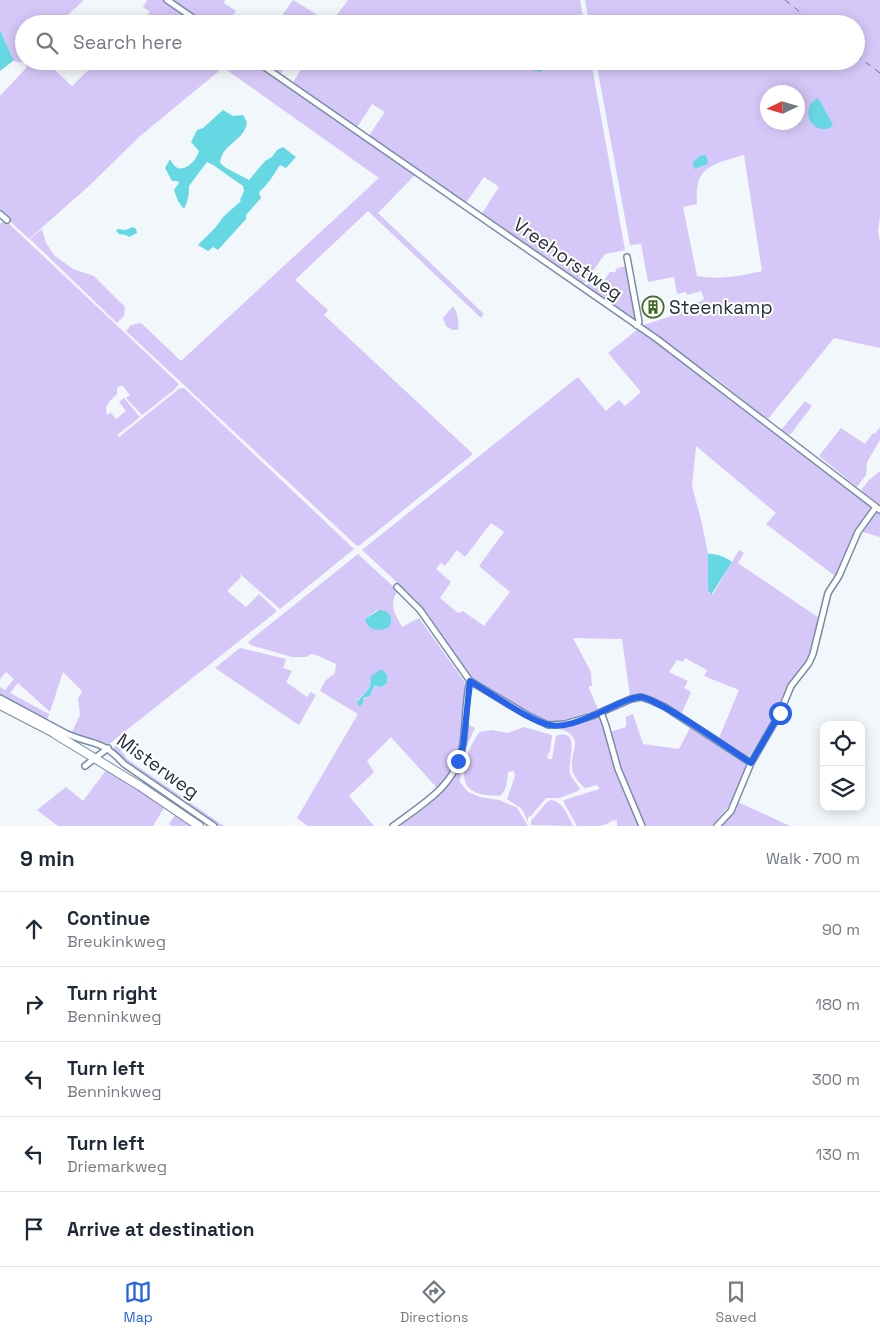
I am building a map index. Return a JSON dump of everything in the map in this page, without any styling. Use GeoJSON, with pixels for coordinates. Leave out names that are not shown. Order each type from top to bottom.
{"type":"FeatureCollection","features":[{"type":"Feature","properties":{"kind":"main road","name":"Misterweg"},"geometry":{"type":"LineString","coordinates":[[0,705],[97,757],[198,826]]}},
{"type":"Feature","properties":{"kind":"street"},"geometry":{"type":"LineString","coordinates":[[168,0],[189,15]]}},
{"type":"Feature","properties":{"kind":"street","name":"Vreehorstweg"},"geometry":{"type":"LineString","coordinates":[[269,70],[657,339],[878,508]]}},
{"type":"Feature","properties":{"kind":"street"},"geometry":{"type":"LineString","coordinates":[[0,214],[7,220]]}},
{"type":"Feature","properties":{"kind":"street"},"geometry":{"type":"LineString","coordinates":[[627,257],[639,322],[636,325]]}},
{"type":"Feature","properties":{"kind":"street"},"geometry":{"type":"LineString","coordinates":[[717,826],[731,811],[751,763],[780,713],[791,686],[809,663],[828,594],[839,576],[858,532],[878,508]]}},
{"type":"Feature","properties":{"kind":"street"},"geometry":{"type":"LineString","coordinates":[[397,587],[420,610],[470,681],[527,715],[548,725],[565,724],[641,697],[665,708],[751,763]]}},
{"type":"Feature","properties":{"kind":"street"},"geometry":{"type":"LineString","coordinates":[[393,826],[438,793],[453,773],[463,746],[470,681]]}},
{"type":"Feature","properties":{"kind":"street","name":"Misterweg"},"geometry":{"type":"LineString","coordinates":[[0,698],[67,734],[108,748],[124,764],[214,826]]}},
{"type":"Feature","properties":{"kind":"street"},"geometry":{"type":"LineString","coordinates":[[601,712],[618,769],[642,826]]}},
{"type":"Feature","properties":{"kind":"street"},"geometry":{"type":"LineString","coordinates":[[85,766],[108,748]]}},
{"type":"Feature","properties":{"kind":"shaded area"},"geometry":{"type":"Polygon","coordinates":[[[0,0],[84,0],[68,15],[15,15],[15,61],[13,61],[0,30],[0,0]]]}},
{"type":"Feature","properties":{"kind":"shaded area"},"geometry":{"type":"Polygon","coordinates":[[[147,0],[164,0],[186,15],[147,15],[150,12],[143,7],[147,0]]]}},
{"type":"Feature","properties":{"kind":"shaded area"},"geometry":{"type":"Polygon","coordinates":[[[170,0],[225,0],[224,3],[236,11],[233,15],[191,15],[170,0]]]}},
{"type":"Feature","properties":{"kind":"shaded area"},"geometry":{"type":"Polygon","coordinates":[[[293,0],[318,15],[282,15],[293,0]]]}},
{"type":"Feature","properties":{"kind":"shaded area"},"geometry":{"type":"Polygon","coordinates":[[[348,0],[580,0],[582,15],[337,15],[348,0]]]}},
{"type":"Feature","properties":{"kind":"shaded area"},"geometry":{"type":"Polygon","coordinates":[[[585,0],[880,0],[880,215],[878,231],[880,242],[880,348],[834,338],[768,419],[714,377],[644,327],[644,325],[677,314],[676,309],[704,299],[701,291],[687,295],[686,292],[677,294],[674,277],[648,282],[641,244],[630,245],[598,70],[865,70],[865,15],[588,15],[585,0]],[[744,155],[723,161],[704,172],[697,186],[697,204],[683,207],[697,276],[738,276],[762,271],[744,155]]]}},
{"type":"Feature","properties":{"kind":"shaded area"},"geometry":{"type":"Polygon","coordinates":[[[24,70],[55,70],[72,86],[89,70],[220,70],[139,137],[90,185],[29,239],[0,212],[0,96],[24,70]]]}},
{"type":"Feature","properties":{"kind":"shaded area"},"geometry":{"type":"Polygon","coordinates":[[[227,70],[266,70],[416,174],[378,213],[484,314],[481,318],[368,211],[295,280],[328,310],[324,315],[473,454],[357,546],[126,331],[131,325],[141,323],[181,361],[379,178],[227,70]]]}},
{"type":"Feature","properties":{"kind":"shaded area"},"geometry":{"type":"Polygon","coordinates":[[[271,70],[283,70],[279,76],[271,70]]]}},
{"type":"Feature","properties":{"kind":"shaded area"},"geometry":{"type":"Polygon","coordinates":[[[301,70],[593,70],[625,250],[605,254],[583,285],[481,215],[499,187],[484,177],[466,203],[368,137],[385,112],[372,104],[356,129],[292,84],[301,70]]]}},
{"type":"Feature","properties":{"kind":"shaded area"},"geometry":{"type":"Polygon","coordinates":[[[5,220],[179,384],[142,415],[126,398],[130,395],[122,385],[117,388],[117,394],[107,406],[107,415],[111,413],[116,419],[126,411],[119,402],[124,398],[140,417],[117,435],[119,437],[180,388],[184,388],[354,549],[280,609],[240,574],[241,577],[227,591],[246,607],[259,594],[276,612],[109,744],[71,734],[80,715],[78,699],[82,691],[63,672],[50,712],[18,683],[10,693],[49,714],[47,721],[0,695],[0,687],[5,690],[14,679],[6,672],[0,679],[0,224],[5,220]]]}},
{"type":"Feature","properties":{"kind":"shaded area"},"geometry":{"type":"Polygon","coordinates":[[[42,229],[46,243],[55,256],[73,269],[94,276],[125,307],[124,316],[117,323],[30,239],[42,229]]]}},
{"type":"Feature","properties":{"kind":"shaded area"},"geometry":{"type":"Polygon","coordinates":[[[627,266],[637,320],[634,321],[585,288],[594,273],[599,276],[597,280],[602,283],[610,272],[615,272],[617,268],[627,266]]]}},
{"type":"Feature","properties":{"kind":"shaded area"},"geometry":{"type":"Polygon","coordinates":[[[453,306],[458,318],[458,330],[453,330],[446,326],[443,318],[453,306]]]}},
{"type":"Feature","properties":{"kind":"shaded area"},"geometry":{"type":"Polygon","coordinates":[[[638,329],[697,371],[873,508],[862,524],[835,576],[766,524],[776,513],[696,446],[692,486],[708,554],[709,594],[713,594],[739,550],[744,553],[738,563],[819,618],[808,658],[788,684],[773,718],[749,757],[719,738],[739,690],[704,676],[707,670],[685,658],[683,662],[677,660],[669,672],[688,681],[684,688],[691,692],[681,715],[646,696],[630,696],[622,639],[573,638],[591,672],[592,686],[589,686],[589,688],[598,709],[557,723],[543,722],[473,679],[415,599],[362,550],[578,377],[606,411],[619,400],[625,406],[641,392],[608,353],[638,329]],[[491,523],[465,557],[457,550],[445,566],[441,563],[436,569],[451,582],[440,598],[458,613],[463,611],[484,626],[510,592],[479,566],[504,532],[491,523]]]}},
{"type":"Feature","properties":{"kind":"shaded area"},"geometry":{"type":"Polygon","coordinates":[[[805,401],[812,406],[790,435],[781,430],[805,401]]]}},
{"type":"Feature","properties":{"kind":"shaded area"},"geometry":{"type":"Polygon","coordinates":[[[880,427],[880,440],[867,462],[866,475],[857,487],[819,456],[841,428],[865,444],[880,427]]]}},
{"type":"Feature","properties":{"kind":"shaded area"},"geometry":{"type":"Polygon","coordinates":[[[880,471],[880,505],[861,490],[880,471]]]}},
{"type":"Feature","properties":{"kind":"shaded area"},"geometry":{"type":"Polygon","coordinates":[[[877,511],[880,514],[880,537],[863,532],[877,511]]]}},
{"type":"Feature","properties":{"kind":"shaded area"},"geometry":{"type":"Polygon","coordinates":[[[358,554],[398,591],[393,600],[393,605],[402,627],[419,618],[464,681],[466,687],[459,747],[449,773],[438,789],[391,737],[367,761],[374,772],[349,796],[374,826],[308,826],[297,818],[358,714],[320,691],[325,681],[335,673],[336,664],[311,654],[306,657],[292,657],[251,645],[248,642],[358,554]],[[377,610],[365,619],[392,621],[391,617],[377,610]],[[385,671],[371,676],[370,687],[357,701],[368,697],[373,687],[380,687],[387,681],[385,671]]]}},
{"type":"Feature","properties":{"kind":"shaded area"},"geometry":{"type":"Polygon","coordinates":[[[240,648],[286,659],[283,668],[292,671],[286,682],[307,697],[311,692],[316,695],[299,725],[215,668],[240,648]]]}},
{"type":"Feature","properties":{"kind":"shaded area"},"geometry":{"type":"Polygon","coordinates":[[[633,714],[643,744],[679,749],[690,728],[747,765],[731,803],[712,826],[644,826],[623,776],[610,732],[626,727],[626,717],[633,714]]]}},
{"type":"Feature","properties":{"kind":"shaded area"},"geometry":{"type":"Polygon","coordinates":[[[601,716],[639,826],[617,826],[617,821],[613,820],[599,826],[577,826],[564,803],[564,800],[599,789],[599,787],[597,785],[585,788],[577,779],[572,768],[574,739],[566,731],[557,728],[601,716]]]}},
{"type":"Feature","properties":{"kind":"shaded area"},"geometry":{"type":"Polygon","coordinates":[[[467,724],[475,728],[464,752],[464,751],[467,724]]]}},
{"type":"Feature","properties":{"kind":"shaded area"},"geometry":{"type":"Polygon","coordinates":[[[524,727],[552,735],[548,759],[552,759],[556,736],[569,736],[572,747],[570,773],[580,790],[560,798],[546,798],[528,817],[528,822],[522,809],[507,799],[515,776],[514,771],[508,772],[505,788],[500,796],[484,795],[473,791],[466,784],[464,777],[466,760],[472,744],[480,732],[491,730],[508,733],[524,727]]]}},
{"type":"Feature","properties":{"kind":"shaded area"},"geometry":{"type":"Polygon","coordinates":[[[116,744],[127,759],[224,826],[217,826],[126,764],[114,750],[116,744]]]}},
{"type":"Feature","properties":{"kind":"shaded area"},"geometry":{"type":"Polygon","coordinates":[[[461,761],[460,782],[468,792],[480,797],[499,800],[520,809],[517,808],[528,826],[400,826],[436,799],[449,783],[461,761]]]}},
{"type":"Feature","properties":{"kind":"shaded area"},"geometry":{"type":"Polygon","coordinates":[[[107,769],[164,808],[153,826],[58,826],[37,810],[66,787],[83,801],[107,769]]]}},
{"type":"Feature","properties":{"kind":"shaded area"},"geometry":{"type":"Polygon","coordinates":[[[551,800],[562,806],[573,826],[531,825],[531,821],[547,802],[551,800]]]}},
{"type":"Feature","properties":{"kind":"shaded area"},"geometry":{"type":"Polygon","coordinates":[[[738,802],[790,826],[720,826],[738,802]]]}},
{"type":"Feature","properties":{"kind":"shaded area"},"geometry":{"type":"Polygon","coordinates":[[[175,815],[191,826],[172,826],[169,824],[175,815]]]}},
{"type":"Feature","properties":{"kind":"water"},"geometry":{"type":"Polygon","coordinates":[[[0,30],[13,61],[0,71],[0,30]]]}},
{"type":"Feature","properties":{"kind":"water"},"geometry":{"type":"Polygon","coordinates":[[[817,98],[833,125],[830,128],[817,128],[810,120],[809,109],[817,98]]]}},
{"type":"Feature","properties":{"kind":"water"},"geometry":{"type":"Polygon","coordinates":[[[223,110],[233,116],[243,115],[247,122],[242,134],[229,146],[222,156],[220,163],[226,168],[249,180],[265,161],[283,147],[296,157],[286,168],[280,165],[268,183],[259,192],[261,198],[246,215],[246,219],[218,250],[213,247],[208,251],[198,245],[224,216],[241,201],[244,191],[243,186],[207,162],[189,186],[188,198],[184,209],[178,201],[174,190],[179,183],[178,181],[172,181],[165,168],[170,159],[174,166],[178,168],[185,168],[191,164],[199,151],[191,142],[197,130],[203,128],[223,110]]]}},
{"type":"Feature","properties":{"kind":"water"},"geometry":{"type":"Polygon","coordinates":[[[705,155],[708,164],[694,169],[693,162],[700,156],[705,155]]]}},
{"type":"Feature","properties":{"kind":"water"},"geometry":{"type":"Polygon","coordinates":[[[133,227],[137,233],[129,237],[116,231],[118,229],[125,230],[133,227]]]}},
{"type":"Feature","properties":{"kind":"water"},"geometry":{"type":"Polygon","coordinates":[[[708,554],[726,558],[732,562],[711,595],[708,590],[708,554]]]}},
{"type":"Feature","properties":{"kind":"water"},"geometry":{"type":"Polygon","coordinates":[[[379,610],[386,611],[390,615],[391,624],[385,629],[378,630],[371,628],[365,619],[379,610]]]}},
{"type":"Feature","properties":{"kind":"water"},"geometry":{"type":"Polygon","coordinates":[[[383,670],[387,675],[387,683],[381,687],[374,686],[370,696],[364,698],[359,707],[357,702],[370,687],[371,676],[383,670]]]}},
{"type":"Feature","properties":{"kind":"railway"},"geometry":{"type":"LineString","coordinates":[[785,0],[804,15]]}},
{"type":"Feature","properties":{"kind":"railway"},"geometry":{"type":"LineString","coordinates":[[865,62],[880,73]]}},
{"type":"Feature","properties":{"kind":"place","name":"Steenkamp"},"geometry":{"type":"Point","coordinates":[653,307]}},
{"type":"Feature","properties":{"kind":"route"},"geometry":{"type":"LineString","coordinates":[[458,761],[463,746],[470,681],[527,715],[548,725],[555,726],[592,716],[641,697],[665,708],[751,763],[780,713]]}}]}
